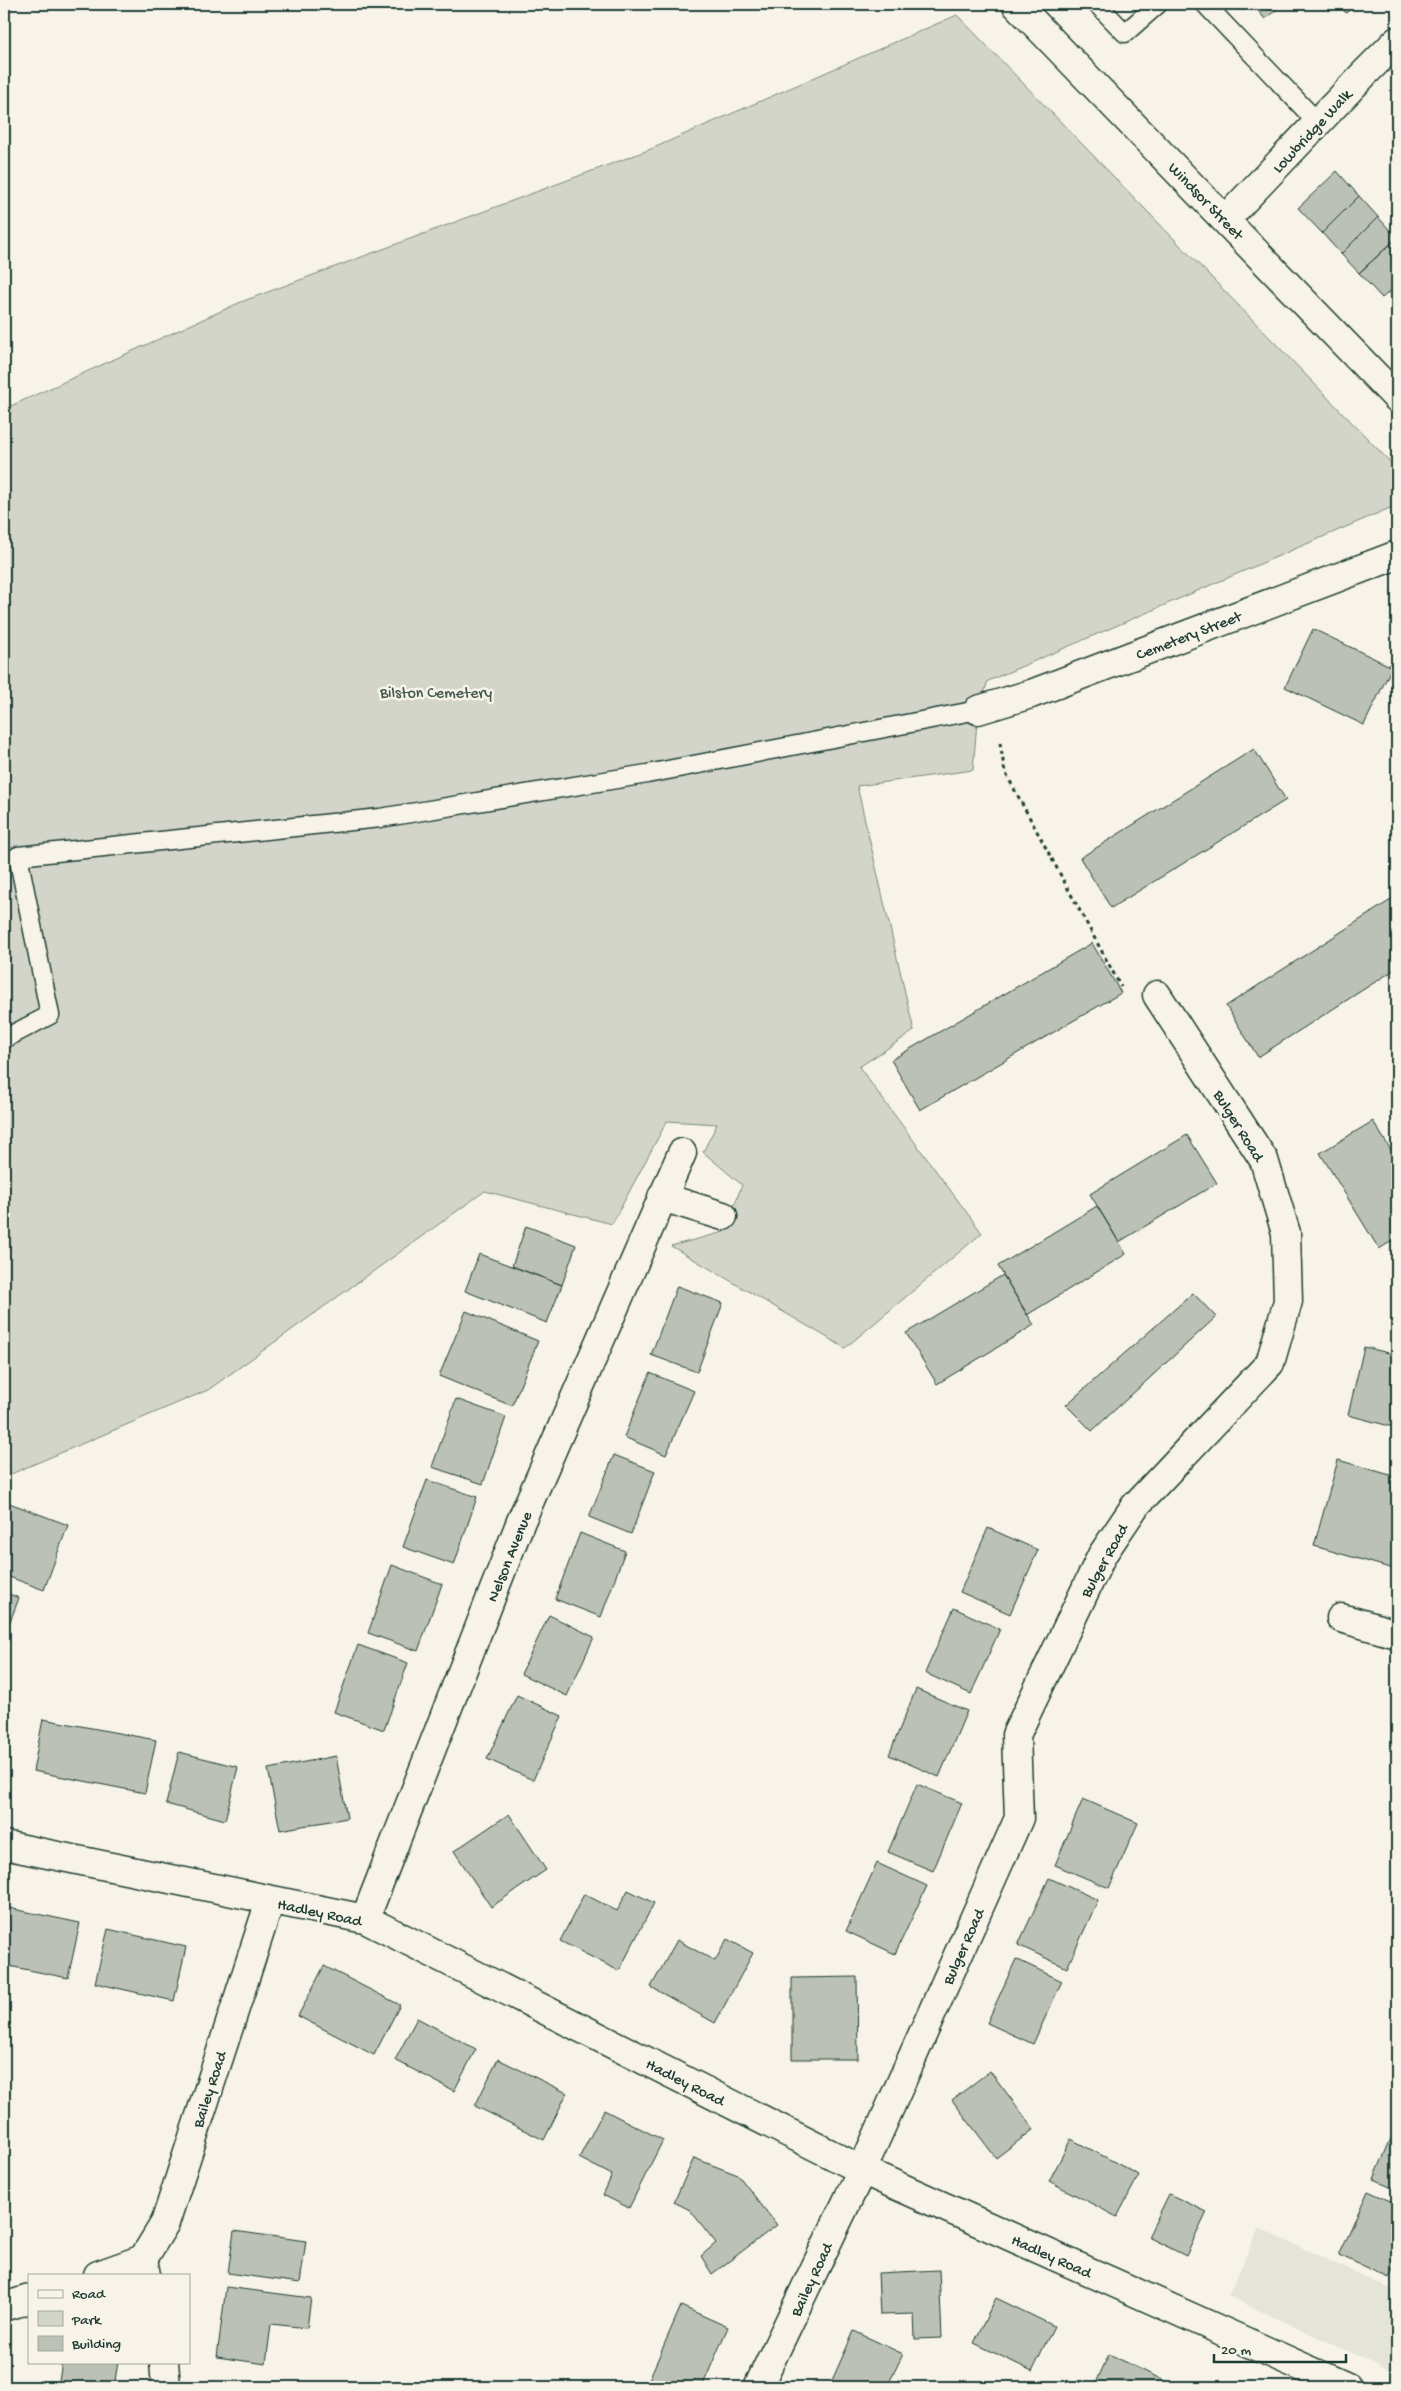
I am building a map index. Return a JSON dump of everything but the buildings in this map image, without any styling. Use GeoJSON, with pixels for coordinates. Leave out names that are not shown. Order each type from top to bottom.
{"type":"FeatureCollection","features":[{"type":"Feature","properties":{"kind":"street","name":"Windsor Street"},"geometry":{"type":"LineString","coordinates":[[1016,4],[1226,219],[1397,398]]}},
{"type":"Feature","properties":{"kind":"street","name":"Lowbridge Walk"},"geometry":{"type":"LineString","coordinates":[[1226,219],[1397,41]]}},
{"type":"Feature","properties":{"kind":"street","name":"Cemetery Street"},"geometry":{"type":"LineString","coordinates":[[986,708],[1040,690],[1397,555]]}},
{"type":"Feature","properties":{"kind":"street","name":"Bulger Road"},"geometry":{"type":"LineString","coordinates":[[862,2170],[1019,1818],[1016,1735],[1102,1555],[1135,1506],[1270,1362],[1288,1300],[1286,1233],[1264,1160],[1157,995]]}},
{"type":"Feature","properties":{"kind":"street","name":"Nelson Avenue"},"geometry":{"type":"LineString","coordinates":[[365,1919],[521,1521],[682,1153]]}},
{"type":"Feature","properties":{"kind":"street"},"geometry":{"type":"LineString","coordinates":[[662,1197],[723,1216]]}},
{"type":"Feature","properties":{"kind":"street"},"geometry":{"type":"LineString","coordinates":[[1341,1618],[1397,1634]]}},
{"type":"Feature","properties":{"kind":"street","name":"Hadley Road"},"geometry":{"type":"LineString","coordinates":[[4,1845],[365,1919],[862,2170],[1347,2387]]}},
{"type":"Feature","properties":{"kind":"street","name":"Bailey Road"},"geometry":{"type":"LineString","coordinates":[[144,2267],[165,2222],[270,1901]]}},
{"type":"Feature","properties":{"kind":"street","name":"Bailey Road"},"geometry":{"type":"LineString","coordinates":[[758,2387],[862,2170]]}},
{"type":"Feature","properties":{"kind":"street"},"geometry":{"type":"LineString","coordinates":[[104,2274],[144,2267]]}},
{"type":"Feature","properties":{"kind":"street"},"geometry":{"type":"LineString","coordinates":[[4,2307],[28,2298]]}},
{"type":"Feature","properties":{"kind":"street"},"geometry":{"type":"LineString","coordinates":[[164,2364],[166,2387]]}},
{"type":"Feature","properties":{"kind":"lane"},"geometry":{"type":"LineString","coordinates":[[1097,4],[1125,33],[1158,4]]}},
{"type":"Feature","properties":{"kind":"lane"},"geometry":{"type":"LineString","coordinates":[[1205,4],[1318,123]]}},
{"type":"Feature","properties":{"kind":"lane"},"geometry":{"type":"LineString","coordinates":[[4,1039],[50,1015],[18,856],[380,818],[647,774],[986,708]]}},
{"type":"Feature","properties":{"kind":"path"},"geometry":{"type":"LineString","coordinates":[[986,708],[1005,772],[1124,994]]}},
{"type":"Feature","properties":{"kind":"shaded area"},"geometry":{"type":"Polygon","coordinates":[[[1259,2228],[1397,2292],[1397,2374],[1228,2296],[1259,2228]]]}},
{"type":"Feature","properties":{"kind":"green space","name":"Bilston Cemetery"},"geometry":{"type":"Polygon","coordinates":[[[957,15],[1397,469],[1397,505],[988,681],[978,710],[973,770],[857,786],[914,1031],[859,1067],[982,1233],[845,1348],[671,1246],[724,1232],[742,1185],[703,1152],[717,1124],[667,1121],[612,1224],[485,1191],[208,1390],[4,1477],[4,409],[241,302],[651,149],[957,15]]]}}]}
